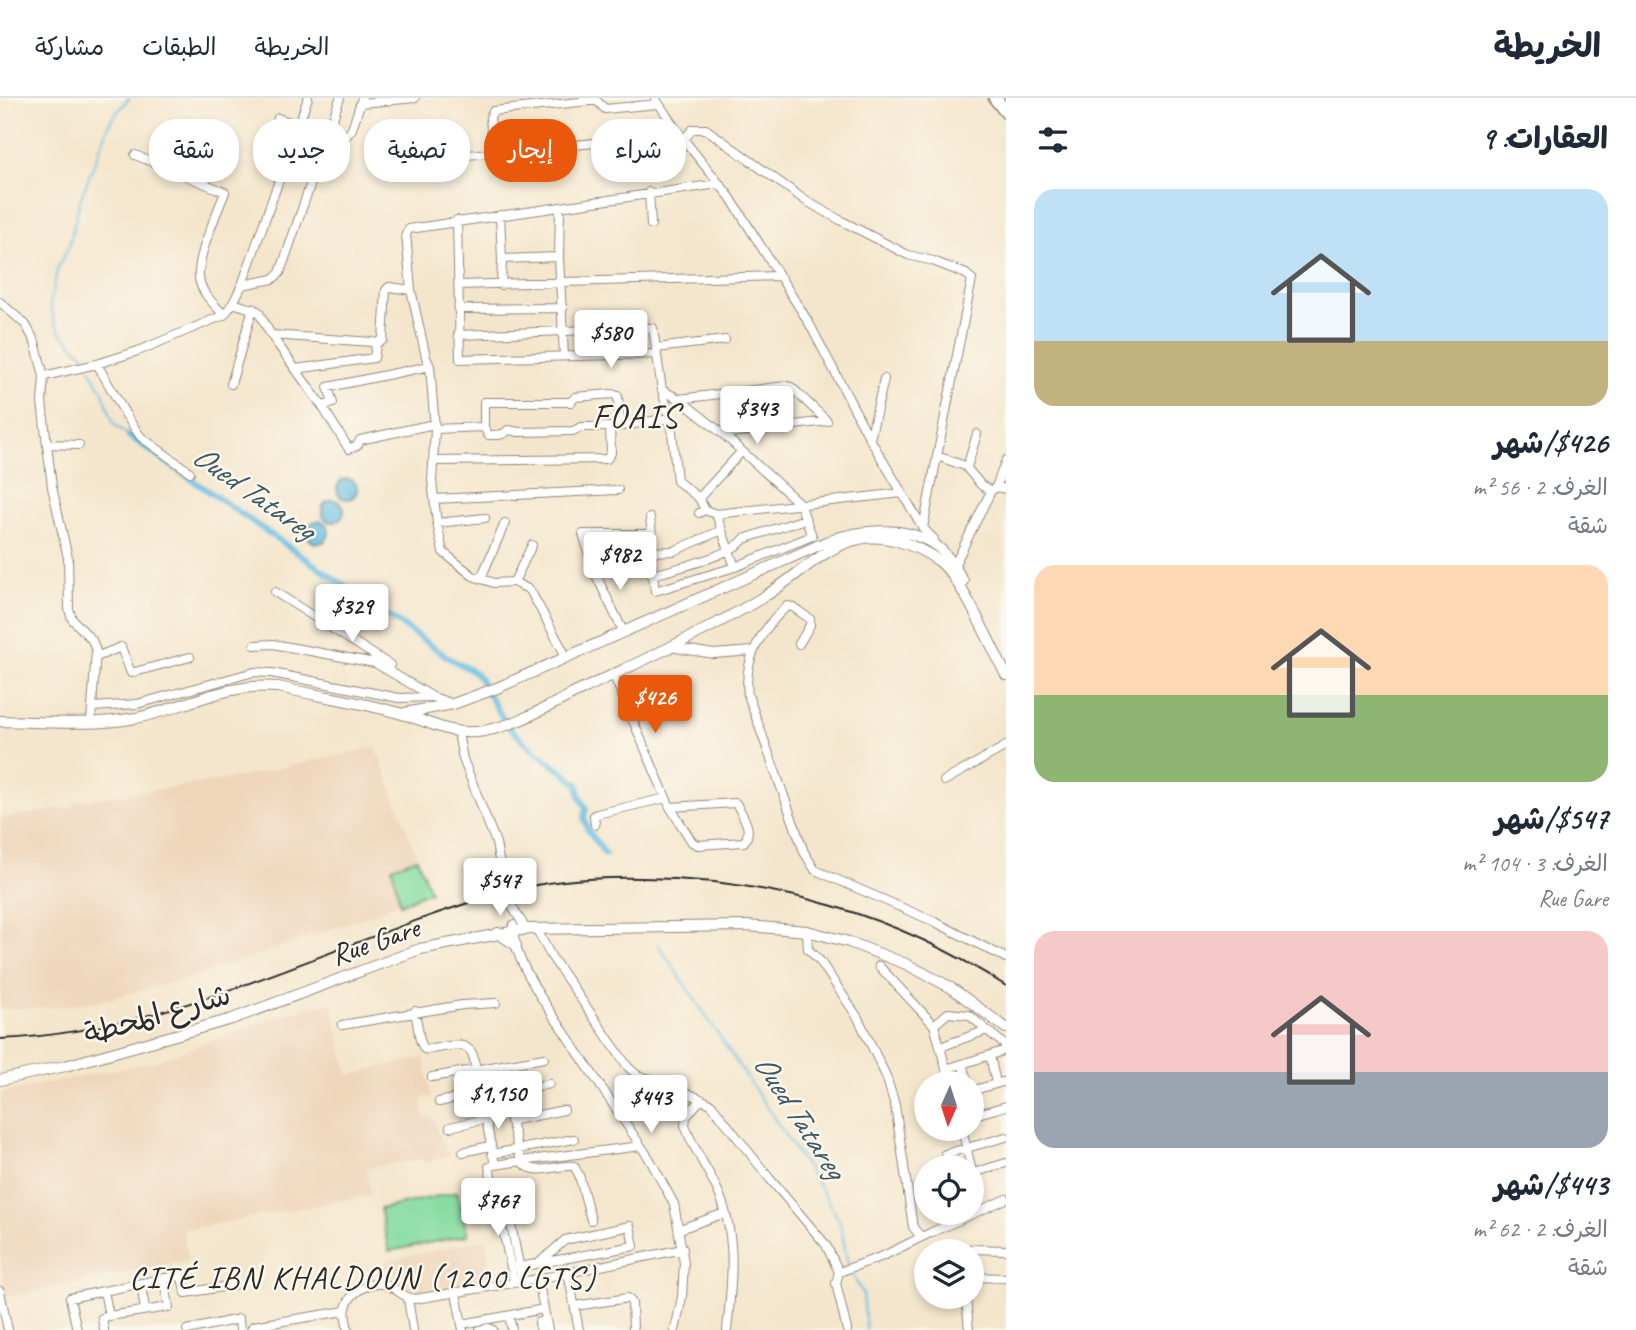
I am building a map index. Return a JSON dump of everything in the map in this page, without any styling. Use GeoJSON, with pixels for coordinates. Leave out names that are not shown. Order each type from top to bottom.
{"type":"FeatureCollection","features":[{"type":"Feature","properties":{"kind":"highway"},"geometry":{"type":"LineString","coordinates":[[995,98],[1006,111]]}},
{"type":"Feature","properties":{"kind":"main road"},"geometry":{"type":"LineString","coordinates":[[401,713],[453,704],[497,688],[838,537],[859,532],[923,533],[954,566],[1006,662]]}},
{"type":"Feature","properties":{"kind":"main road"},"geometry":{"type":"LineString","coordinates":[[917,550],[923,533]]}},
{"type":"Feature","properties":{"kind":"main road"},"geometry":{"type":"LineString","coordinates":[[0,721],[160,710],[237,688],[258,686],[278,687],[401,713],[458,733],[496,729],[670,647],[765,596],[846,542],[877,537],[894,540],[942,563],[954,577],[1006,675]]}},
{"type":"Feature","properties":{"kind":"main road"},"geometry":{"type":"LineString","coordinates":[[928,555],[935,545]]}},
{"type":"Feature","properties":{"kind":"main road"},"geometry":{"type":"LineString","coordinates":[[0,715],[92,715]]}},
{"type":"Feature","properties":{"kind":"main road","name":"Rue Gare"},"geometry":{"type":"LineString","coordinates":[[324,984],[352,970],[418,946],[526,927],[747,921],[807,927],[851,939],[908,960],[952,984],[1006,1023]]}},
{"type":"Feature","properties":{"kind":"main road","name":"Rue Gare"},"geometry":{"type":"LineString","coordinates":[[324,984],[331,984],[420,950],[526,927],[747,926],[807,931],[849,942],[906,964],[950,987],[1006,1028]]}},
{"type":"Feature","properties":{"kind":"main road"},"geometry":{"type":"LineString","coordinates":[[498,933],[518,943],[526,927]]}},
{"type":"Feature","properties":{"kind":"main road","name":"شارع المحطة"},"geometry":{"type":"LineString","coordinates":[[0,1080],[65,1066],[191,1031],[269,1006],[324,984]]}},
{"type":"Feature","properties":{"kind":"street"},"geometry":{"type":"LineString","coordinates":[[301,119],[308,98]]}},
{"type":"Feature","properties":{"kind":"street"},"geometry":{"type":"LineString","coordinates":[[332,119],[340,98]]}},
{"type":"Feature","properties":{"kind":"street"},"geometry":{"type":"LineString","coordinates":[[350,131],[362,100],[415,98]]}},
{"type":"Feature","properties":{"kind":"street"},"geometry":{"type":"LineString","coordinates":[[490,119],[493,111],[597,101],[605,109],[656,101],[669,119]]}},
{"type":"Feature","properties":{"kind":"street"},"geometry":{"type":"LineString","coordinates":[[686,133],[693,129],[706,129],[806,201],[840,220],[908,255],[933,261],[970,276],[973,282],[923,533]]}},
{"type":"Feature","properties":{"kind":"street"},"geometry":{"type":"LineString","coordinates":[[686,141],[730,197],[809,323],[923,533]]}},
{"type":"Feature","properties":{"kind":"street"},"geometry":{"type":"LineString","coordinates":[[135,155],[225,192],[201,258],[199,278],[205,294],[224,315]]}},
{"type":"Feature","properties":{"kind":"street"},"geometry":{"type":"LineString","coordinates":[[44,376],[138,351],[224,315],[242,285],[279,182]]}},
{"type":"Feature","properties":{"kind":"street"},"geometry":{"type":"LineString","coordinates":[[242,285],[273,279],[280,273],[311,182]]}},
{"type":"Feature","properties":{"kind":"street"},"geometry":{"type":"LineString","coordinates":[[566,656],[530,590],[514,582],[494,583],[481,578],[464,570],[443,552],[433,499],[434,426],[430,366],[411,290],[406,234],[409,229],[457,220],[560,208],[649,192],[718,184]]}},
{"type":"Feature","properties":{"kind":"street"},"geometry":{"type":"LineString","coordinates":[[649,192],[651,225]]}},
{"type":"Feature","properties":{"kind":"street"},"geometry":{"type":"LineString","coordinates":[[560,208],[559,257],[564,356]]}},
{"type":"Feature","properties":{"kind":"street"},"geometry":{"type":"LineString","coordinates":[[500,215],[501,285]]}},
{"type":"Feature","properties":{"kind":"street"},"geometry":{"type":"LineString","coordinates":[[457,220],[460,359],[656,351],[725,340]]}},
{"type":"Feature","properties":{"kind":"street"},"geometry":{"type":"LineString","coordinates":[[502,259],[559,257]]}},
{"type":"Feature","properties":{"kind":"street"},"geometry":{"type":"LineString","coordinates":[[459,285],[779,276]]}},
{"type":"Feature","properties":{"kind":"street"},"geometry":{"type":"LineString","coordinates":[[271,335],[376,343],[383,340],[386,290],[389,287],[411,290]]}},
{"type":"Feature","properties":{"kind":"street"},"geometry":{"type":"LineString","coordinates":[[0,302],[26,325],[35,342],[44,376],[43,402],[52,487],[68,558],[69,609],[72,619],[93,640],[96,657],[92,715],[254,672],[272,673],[400,698],[433,697]]}},
{"type":"Feature","properties":{"kind":"street"},"geometry":{"type":"LineString","coordinates":[[233,303],[258,311],[271,335],[322,405],[349,449],[358,445],[360,440],[434,426],[484,427]]}},
{"type":"Feature","properties":{"kind":"street"},"geometry":{"type":"LineString","coordinates":[[231,384],[253,308]]}},
{"type":"Feature","properties":{"kind":"street"},"geometry":{"type":"LineString","coordinates":[[458,309],[563,308]]}},
{"type":"Feature","properties":{"kind":"street"},"geometry":{"type":"LineString","coordinates":[[458,335],[650,327],[654,330],[662,390],[670,418],[677,481],[699,498],[702,511],[716,514],[902,493]]}},
{"type":"Feature","properties":{"kind":"street"},"geometry":{"type":"LineString","coordinates":[[296,369],[374,358],[376,343]]}},
{"type":"Feature","properties":{"kind":"street"},"geometry":{"type":"LineString","coordinates":[[97,364],[127,418],[141,437],[190,472]]}},
{"type":"Feature","properties":{"kind":"street"},"geometry":{"type":"LineString","coordinates":[[322,405],[333,403],[328,387],[430,366]]}},
{"type":"Feature","properties":{"kind":"street"},"geometry":{"type":"LineString","coordinates":[[870,439],[884,379]]}},
{"type":"Feature","properties":{"kind":"street"},"geometry":{"type":"LineString","coordinates":[[679,399],[786,386],[791,387],[827,421],[723,434]]}},
{"type":"Feature","properties":{"kind":"street"},"geometry":{"type":"LineString","coordinates":[[650,518],[654,591],[735,567],[812,536],[800,504],[723,434],[679,399],[662,390]]}},
{"type":"Feature","properties":{"kind":"street"},"geometry":{"type":"LineString","coordinates":[[620,425],[618,396],[612,394],[575,397],[571,402],[484,402],[484,427],[488,435],[505,433],[508,430],[573,431],[581,426],[610,427],[670,418]]}},
{"type":"Feature","properties":{"kind":"street"},"geometry":{"type":"LineString","coordinates":[[433,461],[604,460],[610,456],[610,427]]}},
{"type":"Feature","properties":{"kind":"street"},"geometry":{"type":"LineString","coordinates":[[967,467],[977,434]]}},
{"type":"Feature","properties":{"kind":"street"},"geometry":{"type":"LineString","coordinates":[[48,444],[79,445]]}},
{"type":"Feature","properties":{"kind":"street"},"geometry":{"type":"LineString","coordinates":[[699,498],[742,451]]}},
{"type":"Feature","properties":{"kind":"street"},"geometry":{"type":"LineString","coordinates":[[937,456],[967,467],[981,485],[1006,489]]}},
{"type":"Feature","properties":{"kind":"street"},"geometry":{"type":"LineString","coordinates":[[954,566],[1006,460]]}},
{"type":"Feature","properties":{"kind":"street"},"geometry":{"type":"LineString","coordinates":[[433,499],[618,490]]}},
{"type":"Feature","properties":{"kind":"street"},"geometry":{"type":"LineString","coordinates":[[716,514],[735,567]]}},
{"type":"Feature","properties":{"kind":"street"},"geometry":{"type":"LineString","coordinates":[[437,523],[485,519]]}},
{"type":"Feature","properties":{"kind":"street"},"geometry":{"type":"LineString","coordinates":[[652,575],[673,571],[729,551],[744,539],[805,519]]}},
{"type":"Feature","properties":{"kind":"street"},"geometry":{"type":"LineString","coordinates":[[481,578],[505,523]]}},
{"type":"Feature","properties":{"kind":"street"},"geometry":{"type":"LineString","coordinates":[[650,552],[665,553],[681,549],[722,530]]}},
{"type":"Feature","properties":{"kind":"street"},"geometry":{"type":"LineString","coordinates":[[623,631],[595,573],[583,534],[652,534]]}},
{"type":"Feature","properties":{"kind":"street"},"geometry":{"type":"LineString","coordinates":[[514,582],[532,545]]}},
{"type":"Feature","properties":{"kind":"street"},"geometry":{"type":"LineString","coordinates":[[275,592],[410,677],[422,690]]}},
{"type":"Feature","properties":{"kind":"street"},"geometry":{"type":"LineString","coordinates":[[799,644],[810,621],[789,606],[776,618],[752,651],[747,671],[748,695],[804,852],[815,870],[935,922],[1006,958]]}},
{"type":"Feature","properties":{"kind":"street"},"geometry":{"type":"LineString","coordinates":[[255,645],[279,645],[375,663],[433,697],[453,704]]}},
{"type":"Feature","properties":{"kind":"street"},"geometry":{"type":"LineString","coordinates":[[96,657],[121,647],[131,673],[190,657]]}},
{"type":"Feature","properties":{"kind":"street"},"geometry":{"type":"LineString","coordinates":[[670,647],[714,654],[752,651]]}},
{"type":"Feature","properties":{"kind":"street"},"geometry":{"type":"LineString","coordinates":[[594,825],[594,816],[597,814],[668,803],[736,803],[750,831],[744,842],[698,845],[692,842],[668,803],[613,674]]}},
{"type":"Feature","properties":{"kind":"street"},"geometry":{"type":"LineString","coordinates":[[458,733],[463,759],[496,843],[504,887]]}},
{"type":"Feature","properties":{"kind":"street"},"geometry":{"type":"LineString","coordinates":[[944,781],[1006,746]]}},
{"type":"Feature","properties":{"kind":"street"},"geometry":{"type":"LineString","coordinates":[[506,897],[526,927],[551,956],[628,1067],[637,1075],[673,1086],[716,1109],[826,1245],[843,1271]]}},
{"type":"Feature","properties":{"kind":"street"},"geometry":{"type":"LineString","coordinates":[[807,931],[808,949],[820,961],[858,1018],[886,1076],[895,1105],[913,1227],[921,1237]]}},
{"type":"Feature","properties":{"kind":"street"},"geometry":{"type":"LineString","coordinates":[[518,943],[528,976],[641,1146],[674,1204],[683,1249],[682,1297],[675,1330]]}},
{"type":"Feature","properties":{"kind":"street"},"geometry":{"type":"LineString","coordinates":[[879,966],[934,1025],[946,1069],[990,1056],[1006,1048],[969,1015],[948,1013],[934,1025]]}},
{"type":"Feature","properties":{"kind":"street"},"geometry":{"type":"LineString","coordinates":[[342,1025],[462,1004],[496,1003]]}},
{"type":"Feature","properties":{"kind":"street"},"geometry":{"type":"LineString","coordinates":[[415,1012],[420,1040],[425,1049],[463,1045],[471,1051],[495,1165]]}},
{"type":"Feature","properties":{"kind":"street"},"geometry":{"type":"LineString","coordinates":[[940,1047],[987,1030]]}},
{"type":"Feature","properties":{"kind":"street"},"geometry":{"type":"LineString","coordinates":[[990,1056],[996,1083]]}},
{"type":"Feature","properties":{"kind":"street"},"geometry":{"type":"LineString","coordinates":[[432,1077],[544,1058]]}},
{"type":"Feature","properties":{"kind":"street"},"geometry":{"type":"LineString","coordinates":[[962,1064],[964,1071]]}},
{"type":"Feature","properties":{"kind":"street"},"geometry":{"type":"LineString","coordinates":[[984,1087],[1006,1081]]}},
{"type":"Feature","properties":{"kind":"street"},"geometry":{"type":"LineString","coordinates":[[439,1102],[549,1084]]}},
{"type":"Feature","properties":{"kind":"street"},"geometry":{"type":"LineString","coordinates":[[504,1093],[521,1161],[526,1168],[537,1170],[574,1166],[591,1220]]}},
{"type":"Feature","properties":{"kind":"street"},"geometry":{"type":"LineString","coordinates":[[701,1099],[686,1117],[685,1125],[717,1189],[731,1243],[727,1330]]}},
{"type":"Feature","properties":{"kind":"street"},"geometry":{"type":"LineString","coordinates":[[984,1112],[1006,1106]]}},
{"type":"Feature","properties":{"kind":"street"},"geometry":{"type":"LineString","coordinates":[[510,1121],[564,1110]]}},
{"type":"Feature","properties":{"kind":"street"},"geometry":{"type":"LineString","coordinates":[[450,1127],[485,1118]]}},
{"type":"Feature","properties":{"kind":"street"},"geometry":{"type":"LineString","coordinates":[[615,1150],[632,1133]]}},
{"type":"Feature","properties":{"kind":"street"},"geometry":{"type":"LineString","coordinates":[[945,1154],[1006,1137]]}},
{"type":"Feature","properties":{"kind":"street"},"geometry":{"type":"LineString","coordinates":[[463,1153],[517,1150],[574,1139]]}},
{"type":"Feature","properties":{"kind":"street"},"geometry":{"type":"LineString","coordinates":[[965,1141],[968,1155]]}},
{"type":"Feature","properties":{"kind":"street"},"geometry":{"type":"LineString","coordinates":[[518,1280],[489,1167],[641,1146]]}},
{"type":"Feature","properties":{"kind":"street"},"geometry":{"type":"LineString","coordinates":[[984,1168],[1006,1163]]}},
{"type":"Feature","properties":{"kind":"street"},"geometry":{"type":"LineString","coordinates":[[504,1190],[519,1266],[518,1280]]}},
{"type":"Feature","properties":{"kind":"street"},"geometry":{"type":"LineString","coordinates":[[848,1330],[836,1283],[843,1271],[883,1256],[1006,1199]]}},
{"type":"Feature","properties":{"kind":"street"},"geometry":{"type":"LineString","coordinates":[[680,1229],[724,1213]]}},
{"type":"Feature","properties":{"kind":"street"},"geometry":{"type":"LineString","coordinates":[[519,1266],[540,1263],[634,1246],[630,1226],[565,1240],[540,1263]]}},
{"type":"Feature","properties":{"kind":"street"},"geometry":{"type":"LineString","coordinates":[[346,1329],[345,1311],[350,1298],[375,1283],[390,1286],[408,1299],[538,1279],[683,1249]]}},
{"type":"Feature","properties":{"kind":"street"},"geometry":{"type":"LineString","coordinates":[[984,1249],[1006,1250]]}},
{"type":"Feature","properties":{"kind":"street"},"geometry":{"type":"LineString","coordinates":[[568,1272],[579,1330]]}},
{"type":"Feature","properties":{"kind":"street"},"geometry":{"type":"LineString","coordinates":[[77,1330],[70,1298],[181,1275],[186,1293],[234,1285]]}},
{"type":"Feature","properties":{"kind":"street"},"geometry":{"type":"LineString","coordinates":[[984,1277],[1006,1278]]}},
{"type":"Feature","properties":{"kind":"street"},"geometry":{"type":"LineString","coordinates":[[104,1330],[102,1318],[169,1307],[164,1278]]}},
{"type":"Feature","properties":{"kind":"street"},"geometry":{"type":"LineString","coordinates":[[538,1279],[547,1325]]}},
{"type":"Feature","properties":{"kind":"street"},"geometry":{"type":"LineString","coordinates":[[141,1283],[145,1310]]}},
{"type":"Feature","properties":{"kind":"street"},"geometry":{"type":"LineString","coordinates":[[0,1291],[8,1330]]}},
{"type":"Feature","properties":{"kind":"street"},"geometry":{"type":"LineString","coordinates":[[104,1291],[109,1316]]}},
{"type":"Feature","properties":{"kind":"street"},"geometry":{"type":"LineString","coordinates":[[456,1293],[463,1327],[544,1309]]}},
{"type":"Feature","properties":{"kind":"street"},"geometry":{"type":"LineString","coordinates":[[575,1306],[628,1298],[632,1303],[633,1330]]}},
{"type":"Feature","properties":{"kind":"street"},"geometry":{"type":"LineString","coordinates":[[408,1299],[413,1330]]}},
{"type":"Feature","properties":{"kind":"street"},"geometry":{"type":"LineString","coordinates":[[967,1309],[969,1330]]}},
{"type":"Feature","properties":{"kind":"street"},"geometry":{"type":"LineString","coordinates":[[251,1330],[253,1326],[271,1326],[345,1311]]}},
{"type":"Feature","properties":{"kind":"street"},"geometry":{"type":"LineString","coordinates":[[509,1316],[512,1330]]}},
{"type":"Feature","properties":{"kind":"street"},"geometry":{"type":"LineString","coordinates":[[187,1330],[239,1319],[240,1330]]}},
{"type":"Feature","properties":{"kind":"street"},"geometry":{"type":"LineString","coordinates":[[540,1330],[539,1322],[547,1325]]}},
{"type":"Feature","properties":{"kind":"street"},"geometry":{"type":"LineString","coordinates":[[480,1330],[493,1330]]}},
{"type":"Feature","properties":{"kind":"shaded area"},"geometry":{"type":"Polygon","coordinates":[[[376,747],[430,891],[346,924],[199,975],[105,1000],[55,1007],[0,1009],[0,818],[74,807],[73,802],[234,778],[376,747]]]}},
{"type":"Feature","properties":{"kind":"shaded area"},"geometry":{"type":"Polygon","coordinates":[[[332,1003],[348,1075],[424,1057],[432,1097],[422,1098],[425,1118],[432,1117],[448,1155],[428,1163],[421,1159],[366,1168],[371,1195],[183,1230],[188,1260],[7,1297],[0,1265],[0,1093],[152,1062],[264,1021],[311,1006],[332,1003]]]}},
{"type":"Feature","properties":{"kind":"shaded area"},"geometry":{"type":"Polygon","coordinates":[[[485,1240],[489,1255],[487,1281],[412,1291],[405,1287],[384,1261],[485,1240]]]}},
{"type":"Feature","properties":{"kind":"green space"},"geometry":{"type":"Polygon","coordinates":[[[417,858],[430,891],[400,904],[392,867],[417,858]]]}},
{"type":"Feature","properties":{"kind":"green space"},"geometry":{"type":"Polygon","coordinates":[[[457,1192],[468,1235],[389,1251],[380,1209],[457,1192]]]}},
{"type":"Feature","properties":{"kind":"water"},"geometry":{"type":"Polygon","coordinates":[[[347,479],[354,482],[357,489],[354,496],[347,499],[340,496],[337,489],[340,482],[347,479]]]}},
{"type":"Feature","properties":{"kind":"water"},"geometry":{"type":"Polygon","coordinates":[[[333,500],[341,503],[344,511],[341,519],[333,522],[325,519],[322,511],[325,503],[333,500]]]}},
{"type":"Feature","properties":{"kind":"water"},"geometry":{"type":"Polygon","coordinates":[[[318,521],[326,524],[329,532],[326,540],[318,543],[310,540],[307,532],[310,524],[318,521]]]}},
{"type":"Feature","properties":{"kind":"waterway","name":"Oued Tatareg"},"geometry":{"type":"LineString","coordinates":[[87,364],[85,356],[60,332],[50,304],[58,267],[69,246],[79,203],[111,120],[129,98]]}},
{"type":"Feature","properties":{"kind":"waterway","name":"Oued Tatareg"},"geometry":{"type":"LineString","coordinates":[[90,369],[102,390],[114,424],[129,436]]}},
{"type":"Feature","properties":{"kind":"waterway","name":"Oued Tatareg"},"geometry":{"type":"LineString","coordinates":[[129,436],[449,658],[476,673],[506,724],[525,743],[578,784],[580,797],[586,808],[584,818],[588,830],[605,854]]}},
{"type":"Feature","properties":{"kind":"waterway","name":"Oued Tatareg"},"geometry":{"type":"LineString","coordinates":[[658,944],[819,1186],[840,1222],[848,1265]]}},
{"type":"Feature","properties":{"kind":"waterway","name":"Oued Tatareg"},"geometry":{"type":"LineString","coordinates":[[850,1271],[863,1294],[866,1330]]}},
{"type":"Feature","properties":{"kind":"railway"},"geometry":{"type":"LineString","coordinates":[[0,1039],[66,1033],[131,1020],[194,1002],[442,912],[505,892],[556,882],[590,879],[690,880],[786,894],[832,906],[921,939],[1006,986]]}},
{"type":"Feature","properties":{"kind":"district","name":"FOAIS"},"geometry":{"type":"Point","coordinates":[636,416]}},
{"type":"Feature","properties":{"kind":"district","name":"CITÉ IBN KHALDOUN (1200 LGTS)"},"geometry":{"type":"Point","coordinates":[363,1277]}}]}
